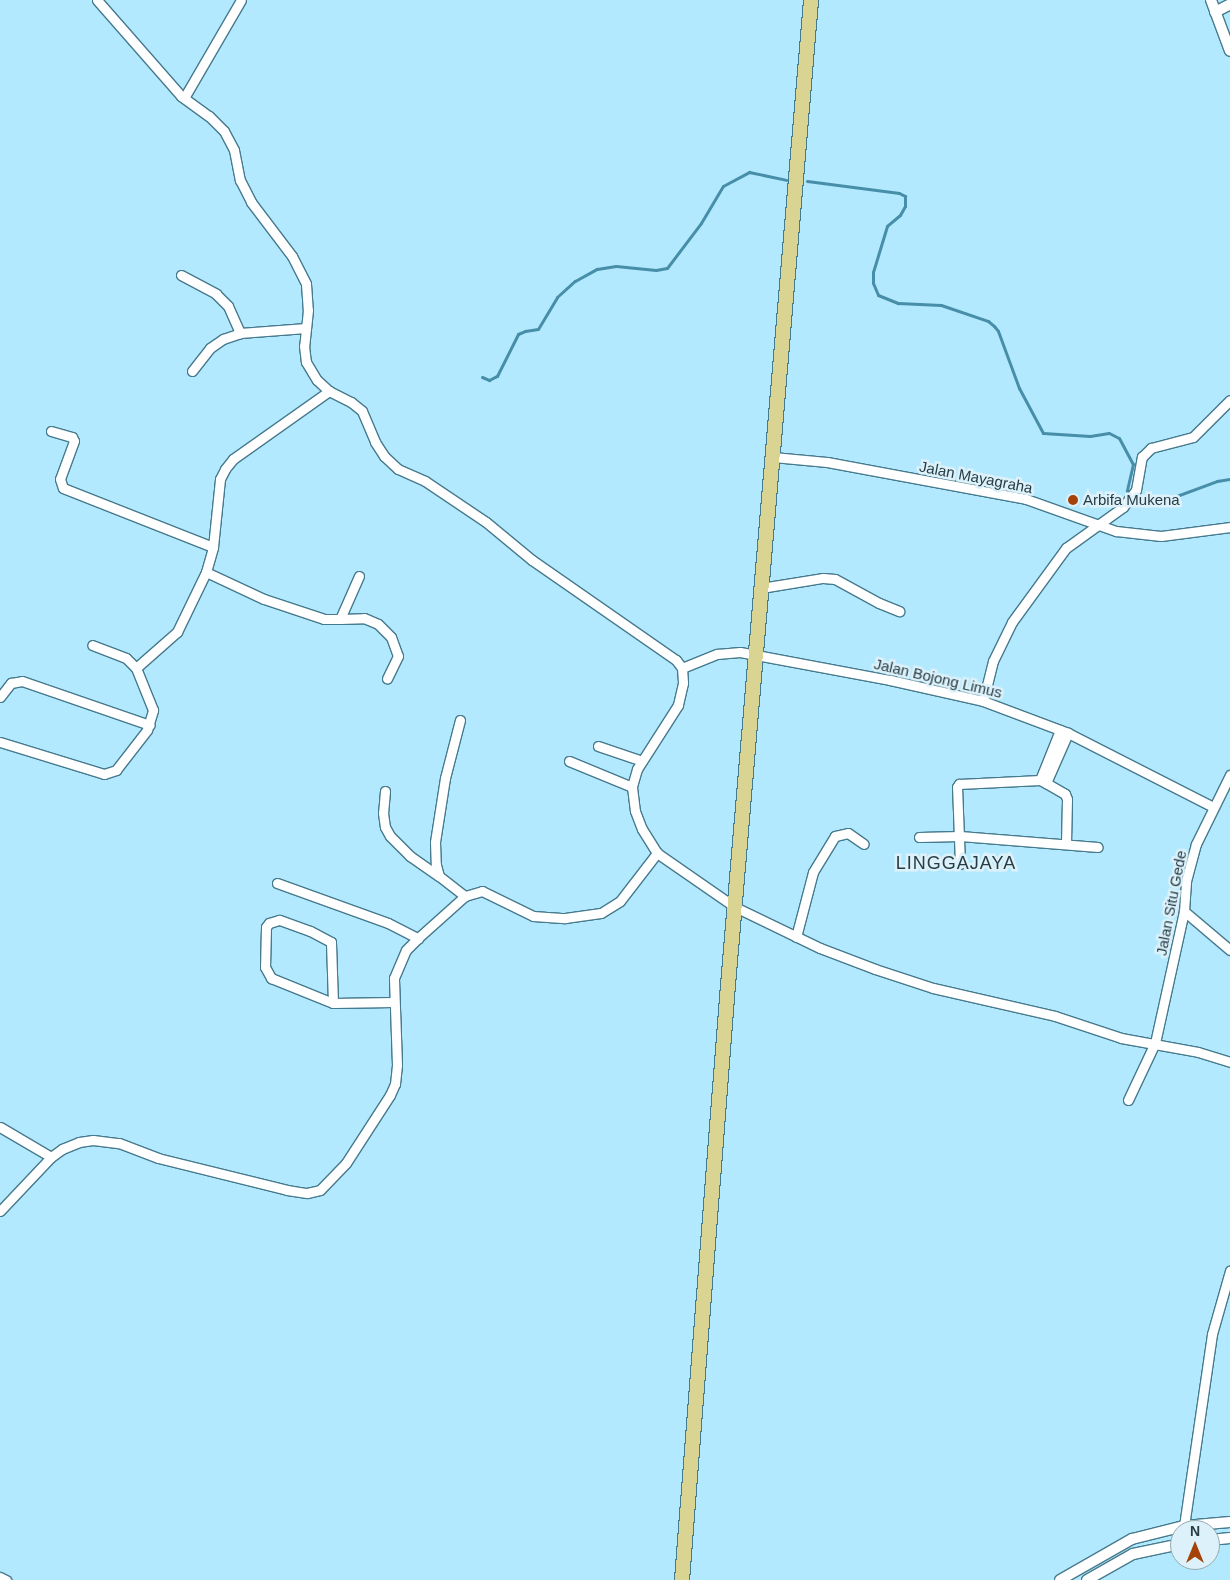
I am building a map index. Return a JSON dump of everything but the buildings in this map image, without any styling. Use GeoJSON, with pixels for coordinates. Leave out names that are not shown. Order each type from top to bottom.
{"type":"FeatureCollection","features":[{"type":"Feature","properties":{"kind":"main road"},"geometry":{"type":"LineString","coordinates":[[682,1580],[761,588],[812,0]]}},
{"type":"Feature","properties":{"kind":"street"},"geometry":{"type":"LineString","coordinates":[[98,0],[184,98],[209,116],[224,131],[234,150],[240,180],[251,202],[299,268],[306,284],[308,310],[304,346],[306,362],[317,380],[328,391],[351,402],[362,411],[375,442],[384,456],[398,469],[425,481],[486,522],[532,560],[676,660],[682,668],[683,683],[678,705],[642,761],[632,787],[635,811],[642,829],[657,853],[735,906],[838,955],[933,988],[1055,1016],[1120,1038],[1198,1052],[1230,1062]]}},
{"type":"Feature","properties":{"kind":"street"},"geometry":{"type":"LineString","coordinates":[[184,98],[242,0]]}},
{"type":"Feature","properties":{"kind":"street"},"geometry":{"type":"LineString","coordinates":[[1211,0],[1230,51]]}},
{"type":"Feature","properties":{"kind":"street"},"geometry":{"type":"LineString","coordinates":[[1215,12],[1229,4]]}},
{"type":"Feature","properties":{"kind":"street"},"geometry":{"type":"LineString","coordinates":[[181,275],[216,294],[228,306],[240,333]]}},
{"type":"Feature","properties":{"kind":"street"},"geometry":{"type":"LineString","coordinates":[[192,371],[214,344],[240,333],[306,328]]}},
{"type":"Feature","properties":{"kind":"street"},"geometry":{"type":"LineString","coordinates":[[136,668],[177,632],[206,572],[213,548],[220,479],[225,469],[233,459],[328,391]]}},
{"type":"Feature","properties":{"kind":"street"},"geometry":{"type":"LineString","coordinates":[[983,701],[993,660],[1012,622],[1066,548],[1097,523],[1123,507],[1129,500],[1136,490],[1142,457],[1151,448],[1193,436],[1230,400]]}},
{"type":"Feature","properties":{"kind":"street"},"geometry":{"type":"LineString","coordinates":[[51,431],[72,436],[74,441],[60,479],[63,488],[213,548]]}},
{"type":"Feature","properties":{"kind":"street","name":"Jalan Mayagraha"},"geometry":{"type":"LineString","coordinates":[[773,457],[827,462],[1026,499],[1097,523],[1116,532],[1161,536],[1230,527]]}},
{"type":"Feature","properties":{"kind":"street"},"geometry":{"type":"LineString","coordinates":[[206,572],[292,610],[324,619],[364,618],[378,624],[391,637],[398,656],[387,679]]}},
{"type":"Feature","properties":{"kind":"street"},"geometry":{"type":"LineString","coordinates":[[340,619],[359,576]]}},
{"type":"Feature","properties":{"kind":"street"},"geometry":{"type":"LineString","coordinates":[[761,588],[824,578],[835,579],[899,611]]}},
{"type":"Feature","properties":{"kind":"street"},"geometry":{"type":"LineString","coordinates":[[0,742],[96,772],[110,773],[116,770],[150,726],[153,710],[136,668],[126,658],[92,645]]}},
{"type":"Feature","properties":{"kind":"street","name":"Jalan Bojong Limus"},"geometry":{"type":"LineString","coordinates":[[682,668],[717,654],[740,652],[890,680],[983,701],[1064,732],[1213,807]]}},
{"type":"Feature","properties":{"kind":"street"},"geometry":{"type":"LineString","coordinates":[[0,697],[11,683],[22,681],[150,726]]}},
{"type":"Feature","properties":{"kind":"street"},"geometry":{"type":"LineString","coordinates":[[439,876],[436,865],[435,842],[445,778],[460,720]]}},
{"type":"Feature","properties":{"kind":"street"},"geometry":{"type":"LineString","coordinates":[[1043,781],[1064,732]]}},
{"type":"Feature","properties":{"kind":"street"},"geometry":{"type":"LineString","coordinates":[[598,746],[642,761]]}},
{"type":"Feature","properties":{"kind":"street"},"geometry":{"type":"LineString","coordinates":[[569,761],[632,787]]}},
{"type":"Feature","properties":{"kind":"street","name":"Jalan Situ Gede"},"geometry":{"type":"LineString","coordinates":[[1128,1100],[1132,1087],[1155,1043],[1184,911],[1186,881],[1196,844],[1230,774]]}},
{"type":"Feature","properties":{"kind":"street"},"geometry":{"type":"LineString","coordinates":[[960,864],[957,787],[959,784],[1043,781],[1065,794],[1067,799],[1066,844]]}},
{"type":"Feature","properties":{"kind":"street"},"geometry":{"type":"LineString","coordinates":[[385,792],[385,827],[390,836],[410,856],[465,896]]}},
{"type":"Feature","properties":{"kind":"street"},"geometry":{"type":"LineString","coordinates":[[796,936],[813,872],[835,836],[848,833],[864,844]]}},
{"type":"Feature","properties":{"kind":"street"},"geometry":{"type":"LineString","coordinates":[[919,837],[960,836],[1098,847]]}},
{"type":"Feature","properties":{"kind":"street"},"geometry":{"type":"LineString","coordinates":[[0,1211],[51,1157],[62,1148],[79,1142],[93,1140],[119,1143],[158,1158],[287,1190],[307,1194],[320,1190],[346,1163],[390,1096],[395,1084],[397,1043],[393,1002],[394,978],[406,950],[418,938],[465,896],[482,891],[533,916],[550,918],[601,913],[620,901],[657,853]]}},
{"type":"Feature","properties":{"kind":"street"},"geometry":{"type":"LineString","coordinates":[[277,883],[388,923],[418,938]]}},
{"type":"Feature","properties":{"kind":"street"},"geometry":{"type":"LineString","coordinates":[[1184,911],[1230,950]]}},
{"type":"Feature","properties":{"kind":"street"},"geometry":{"type":"LineString","coordinates":[[333,1003],[331,942],[310,931],[279,920],[269,923],[266,927],[265,967],[270,978],[333,1003],[393,1002]]}},
{"type":"Feature","properties":{"kind":"street"},"geometry":{"type":"LineString","coordinates":[[0,1127],[51,1157]]}},
{"type":"Feature","properties":{"kind":"street"},"geometry":{"type":"LineString","coordinates":[[1185,1520],[1212,1334],[1230,1271]]}},
{"type":"Feature","properties":{"kind":"street"},"geometry":{"type":"LineString","coordinates":[[1060,1580],[1132,1539],[1170,1530]]}},
{"type":"Feature","properties":{"kind":"street"},"geometry":{"type":"LineString","coordinates":[[1087,1580],[1133,1554],[1170,1546]]}},
{"type":"Feature","properties":{"kind":"street"},"geometry":{"type":"LineString","coordinates":[[0,1577],[6,1580]]}},
{"type":"Feature","properties":{"kind":"waterway"},"geometry":{"type":"LineString","coordinates":[[482,377],[489,380],[497,376],[518,334],[538,329],[557,297],[575,281],[597,269],[616,266],[656,270],[667,268],[701,223],[723,186],[749,172],[786,180]]}},
{"type":"Feature","properties":{"kind":"waterway"},"geometry":{"type":"LineString","coordinates":[[807,181],[899,193],[905,196],[905,206],[900,215],[887,226],[873,272],[873,283],[878,295],[898,303],[941,305],[988,321],[998,331],[1019,388],[1043,433],[1090,436],[1109,433],[1119,438],[1133,464],[1127,491],[1137,500],[1148,503],[1163,501],[1217,481],[1230,479]]}},
{"type":"Feature","properties":{"kind":"place","name":"Arbifa Mukena"},"geometry":{"type":"Point","coordinates":[1073,500]}},
{"type":"Feature","properties":{"kind":"district","name":"LINGGAJAYA"},"geometry":{"type":"Point","coordinates":[956,863]}}]}
